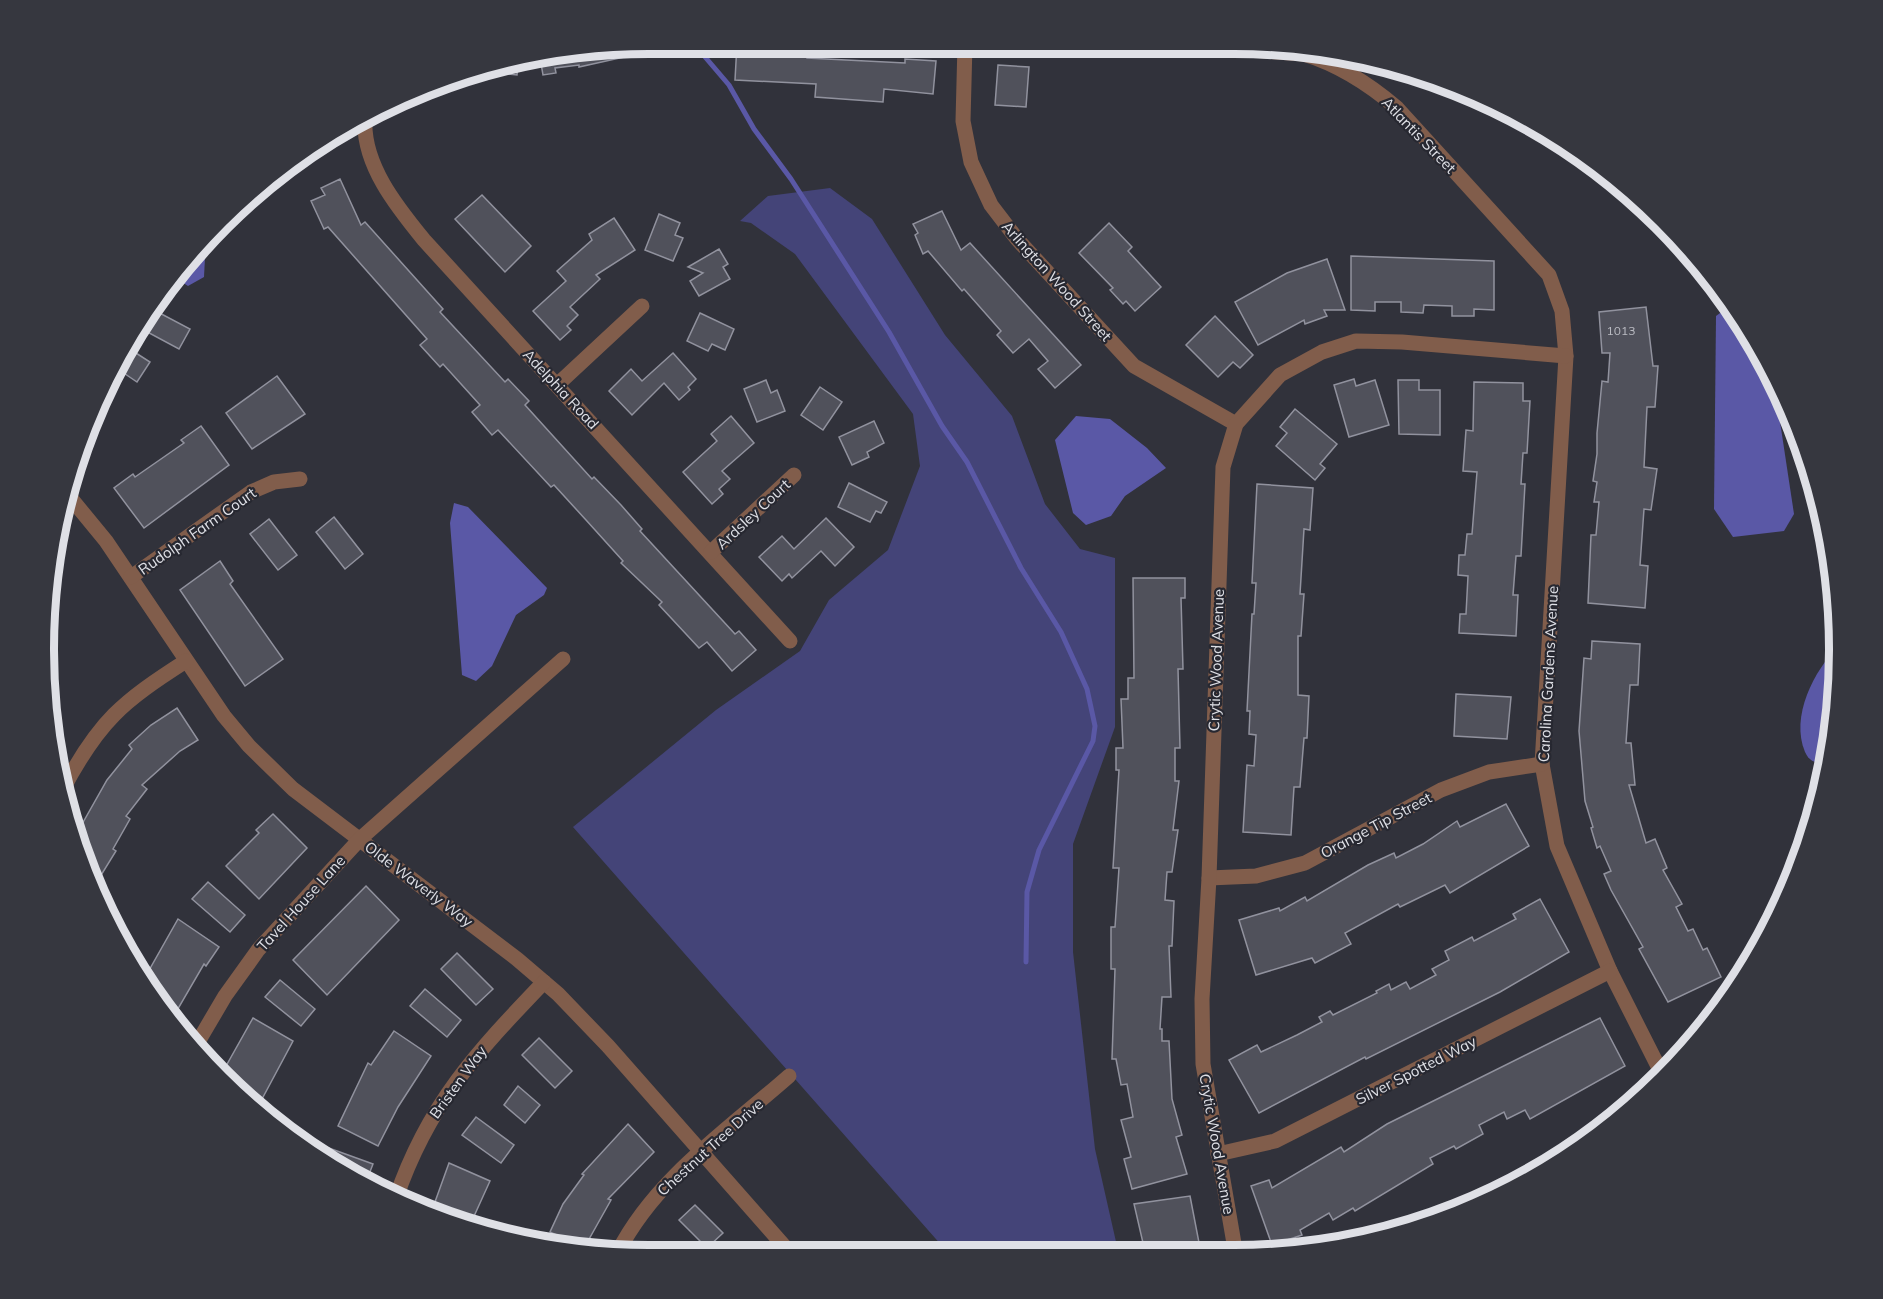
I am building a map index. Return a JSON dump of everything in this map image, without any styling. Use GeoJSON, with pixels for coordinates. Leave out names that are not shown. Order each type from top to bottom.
{"type":"FeatureCollection","features":[{"type":"Feature","properties":{"kind":"street","name":"Arlington Wood Street"},"geometry":{"type":"LineString","coordinates":[[965,54],[963,121],[971,162],[991,205],[1017,239],[1134,366],[1236,424]]}},
{"type":"Feature","properties":{"kind":"street","name":"Atlantis Street"},"geometry":{"type":"LineString","coordinates":[[1324,61],[1371,85],[1397,108],[1549,275],[1562,311],[1566,356]]}},
{"type":"Feature","properties":{"kind":"street","name":"Adelphia Road"},"geometry":{"type":"LineString","coordinates":[[366,126],[370,153],[398,209],[790,641]]}},
{"type":"Feature","properties":{"kind":"street"},"geometry":{"type":"LineString","coordinates":[[557,385],[642,306]]}},
{"type":"Feature","properties":{"kind":"street","name":"Crytic Wood Avenue"},"geometry":{"type":"LineString","coordinates":[[1234,1245],[1203,1064],[1202,999],[1209,878],[1222,467],[1236,424],[1280,375],[1322,352],[1356,341],[1402,342],[1566,356]]}},
{"type":"Feature","properties":{"kind":"street","name":"Carolina Gardens Avenue"},"geometry":{"type":"LineString","coordinates":[[1566,356],[1542,764],[1557,846],[1610,971],[1659,1067]]}},
{"type":"Feature","properties":{"kind":"street","name":"Ardsley Court"},"geometry":{"type":"LineString","coordinates":[[711,552],[794,475]]}},
{"type":"Feature","properties":{"kind":"street","name":"Rudolph Farm Court"},"geometry":{"type":"LineString","coordinates":[[131,577],[251,492],[274,482],[300,479]]}},
{"type":"Feature","properties":{"kind":"street","name":"Olde Waverly Way"},"geometry":{"type":"LineString","coordinates":[[73,500],[131,577],[224,716],[264,762],[293,789],[544,982],[608,1046],[782,1245]]}},
{"type":"Feature","properties":{"kind":"street","name":"Tavel House Lane"},"geometry":{"type":"LineString","coordinates":[[200,1039],[252,957],[360,839],[563,659]]}},
{"type":"Feature","properties":{"kind":"street"},"geometry":{"type":"LineString","coordinates":[[68,779],[84,749],[103,724],[139,692],[186,661]]}},
{"type":"Feature","properties":{"kind":"street","name":"Orange Tip Street"},"geometry":{"type":"LineString","coordinates":[[1209,878],[1256,876],[1305,862],[1441,790],[1489,772],[1542,764]]}},
{"type":"Feature","properties":{"kind":"street","name":"Silver Spotted Way"},"geometry":{"type":"LineString","coordinates":[[1218,1154],[1275,1141],[1610,971]]}},
{"type":"Feature","properties":{"kind":"street","name":"Bristen Way"},"geometry":{"type":"LineString","coordinates":[[399,1190],[411,1158],[440,1103],[474,1056],[544,982]]}},
{"type":"Feature","properties":{"kind":"street","name":"Chestnut Tree Drive"},"geometry":{"type":"LineString","coordinates":[[623,1244],[649,1204],[702,1153],[789,1076]]}},
{"type":"Feature","properties":{"kind":"shaded area"},"geometry":{"type":"Polygon","coordinates":[[[830,188],[872,219],[945,335],[1012,416],[1045,504],[1080,549],[1115,558],[1115,727],[1073,844],[1073,952],[1095,1149],[1117,1245],[941,1245],[573,827],[716,710],[800,651],[829,600],[888,550],[920,466],[913,414],[795,254],[751,223],[740,221],[768,196],[830,188]]]}},
{"type":"Feature","properties":{"kind":"shaded area"},"geometry":{"type":"Polygon","coordinates":[[[205,253],[204,277],[188,286],[181,282],[205,253]]]}},
{"type":"Feature","properties":{"kind":"shaded area"},"geometry":{"type":"Polygon","coordinates":[[[1723,311],[1729,319],[1768,386],[1778,409],[1794,514],[1784,531],[1733,537],[1714,509],[1716,316],[1723,311]]]}},
{"type":"Feature","properties":{"kind":"shaded area"},"geometry":{"type":"Polygon","coordinates":[[[1076,416],[1110,419],[1147,448],[1166,468],[1125,496],[1111,516],[1086,525],[1073,513],[1055,440],[1076,416]]]}},
{"type":"Feature","properties":{"kind":"shaded area"},"geometry":{"type":"Polygon","coordinates":[[[454,503],[468,507],[547,588],[544,595],[516,615],[492,666],[476,681],[462,675],[450,523],[454,503]]]}},
{"type":"Feature","properties":{"kind":"shaded area"},"geometry":{"type":"Polygon","coordinates":[[[1829,658],[1828,688],[1818,763],[1812,761],[1805,752],[1800,724],[1807,695],[1829,658]]]}},
{"type":"Feature","properties":{"kind":"building"},"geometry":{"type":"Polygon","coordinates":[[[736,54],[807,54],[807,58],[905,63],[905,59],[936,61],[933,94],[884,89],[883,102],[815,97],[816,84],[735,80],[736,54]]]}},
{"type":"Feature","properties":{"kind":"building"},"geometry":{"type":"Polygon","coordinates":[[[629,55],[579,67],[579,65],[555,68],[556,73],[543,75],[541,64],[629,55]]]}},
{"type":"Feature","properties":{"kind":"building"},"geometry":{"type":"Polygon","coordinates":[[[998,65],[1029,67],[1026,107],[995,105],[998,65]]]}},
{"type":"Feature","properties":{"kind":"building"},"geometry":{"type":"Polygon","coordinates":[[[517,69],[517,75],[499,73],[517,69]]]}},
{"type":"Feature","properties":{"kind":"building"},"geometry":{"type":"Polygon","coordinates":[[[340,179],[361,225],[365,222],[443,309],[440,312],[505,382],[508,379],[529,401],[525,405],[592,479],[594,477],[621,505],[642,529],[640,531],[735,634],[739,631],[756,650],[732,671],[707,642],[699,648],[659,605],[662,602],[621,563],[623,561],[554,485],[551,487],[498,430],[492,435],[472,412],[480,405],[443,364],[440,367],[420,345],[427,339],[328,227],[324,229],[311,201],[325,195],[321,188],[340,179]]]}},
{"type":"Feature","properties":{"kind":"building"},"geometry":{"type":"Polygon","coordinates":[[[482,195],[531,246],[505,272],[455,219],[482,195]]]}},
{"type":"Feature","properties":{"kind":"building"},"geometry":{"type":"Polygon","coordinates":[[[942,211],[961,250],[970,243],[1081,365],[1055,388],[1038,369],[1048,361],[1029,339],[1013,353],[997,335],[1001,331],[964,289],[962,291],[928,251],[923,254],[915,235],[918,233],[913,224],[942,211]]]}},
{"type":"Feature","properties":{"kind":"building"},"geometry":{"type":"Polygon","coordinates":[[[659,214],[680,223],[675,235],[683,238],[673,261],[645,250],[659,214]]]}},
{"type":"Feature","properties":{"kind":"building"},"geometry":{"type":"Polygon","coordinates":[[[614,218],[635,250],[596,275],[600,279],[570,307],[578,315],[567,326],[571,330],[560,340],[533,311],[566,281],[557,271],[592,240],[589,234],[614,218]]]}},
{"type":"Feature","properties":{"kind":"building"},"geometry":{"type":"Polygon","coordinates":[[[1109,223],[1132,247],[1128,251],[1161,287],[1135,311],[1126,301],[1123,304],[1110,290],[1113,288],[1079,253],[1109,223]]]}},
{"type":"Feature","properties":{"kind":"building"},"geometry":{"type":"Polygon","coordinates":[[[719,249],[728,264],[723,267],[730,279],[699,296],[690,281],[703,273],[688,267],[719,249]]]}},
{"type":"Feature","properties":{"kind":"building"},"geometry":{"type":"Polygon","coordinates":[[[1351,256],[1494,261],[1494,310],[1474,309],[1474,316],[1452,316],[1452,306],[1424,305],[1423,313],[1401,312],[1401,302],[1375,302],[1375,311],[1351,310],[1351,256]]]}},
{"type":"Feature","properties":{"kind":"building"},"geometry":{"type":"Polygon","coordinates":[[[1327,259],[1345,310],[1324,310],[1327,316],[1305,324],[1304,320],[1258,345],[1235,302],[1287,273],[1327,259]]]}},
{"type":"Feature","properties":{"kind":"building"},"geometry":{"type":"Polygon","coordinates":[[[1646,307],[1653,366],[1658,366],[1655,407],[1647,407],[1644,467],[1657,469],[1651,510],[1644,509],[1640,565],[1648,566],[1645,608],[1588,603],[1591,535],[1596,535],[1599,502],[1594,502],[1597,482],[1593,481],[1597,433],[1602,381],[1608,382],[1610,353],[1602,353],[1599,312],[1646,307]]]}},
{"type":"Feature","properties":{"kind":"building"},"geometry":{"type":"Polygon","coordinates":[[[159,313],[190,329],[179,349],[146,332],[159,313]]]}},
{"type":"Feature","properties":{"kind":"building"},"geometry":{"type":"Polygon","coordinates":[[[700,313],[734,329],[725,350],[712,344],[708,351],[687,341],[700,313]]]}},
{"type":"Feature","properties":{"kind":"building"},"geometry":{"type":"Polygon","coordinates":[[[1215,316],[1253,355],[1240,368],[1233,362],[1218,377],[1186,345],[1215,316]]]}},
{"type":"Feature","properties":{"kind":"building"},"geometry":{"type":"Polygon","coordinates":[[[134,352],[150,362],[137,382],[123,372],[134,352]]]}},
{"type":"Feature","properties":{"kind":"building"},"geometry":{"type":"Polygon","coordinates":[[[673,353],[696,379],[688,387],[690,390],[679,400],[664,383],[632,415],[609,391],[631,369],[642,381],[673,353]]]}},
{"type":"Feature","properties":{"kind":"building"},"geometry":{"type":"Polygon","coordinates":[[[277,376],[305,414],[252,449],[226,413],[277,376]]]}},
{"type":"Feature","properties":{"kind":"building"},"geometry":{"type":"Polygon","coordinates":[[[1354,379],[1356,386],[1375,380],[1389,425],[1349,437],[1334,385],[1354,379]]]}},
{"type":"Feature","properties":{"kind":"building"},"geometry":{"type":"Polygon","coordinates":[[[766,380],[771,393],[777,390],[785,411],[757,422],[744,389],[766,380]]]}},
{"type":"Feature","properties":{"kind":"building"},"geometry":{"type":"Polygon","coordinates":[[[1398,380],[1419,380],[1419,390],[1440,390],[1440,435],[1399,434],[1398,380]]]}},
{"type":"Feature","properties":{"kind":"building"},"geometry":{"type":"Polygon","coordinates":[[[1474,382],[1523,383],[1523,401],[1530,401],[1527,453],[1523,453],[1521,484],[1525,484],[1521,556],[1516,556],[1513,595],[1518,595],[1516,636],[1459,633],[1460,614],[1466,614],[1468,576],[1458,575],[1459,555],[1465,555],[1467,534],[1472,534],[1477,472],[1463,471],[1466,430],[1473,431],[1474,382]]]}},
{"type":"Feature","properties":{"kind":"building"},"geometry":{"type":"Polygon","coordinates":[[[820,387],[842,402],[823,430],[801,415],[820,387]]]}},
{"type":"Feature","properties":{"kind":"building"},"geometry":{"type":"Polygon","coordinates":[[[1295,409],[1337,444],[1320,464],[1325,468],[1315,480],[1276,446],[1287,433],[1280,427],[1295,409]]]}},
{"type":"Feature","properties":{"kind":"building"},"geometry":{"type":"Polygon","coordinates":[[[731,416],[754,443],[722,471],[730,479],[719,489],[723,494],[712,504],[683,472],[717,441],[711,434],[731,416]]]}},
{"type":"Feature","properties":{"kind":"building"},"geometry":{"type":"Polygon","coordinates":[[[874,421],[884,443],[867,452],[869,457],[852,465],[839,437],[874,421]]]}},
{"type":"Feature","properties":{"kind":"building"},"geometry":{"type":"Polygon","coordinates":[[[201,426],[229,465],[144,528],[114,488],[133,474],[135,477],[184,443],[181,440],[201,426]]]}},
{"type":"Feature","properties":{"kind":"building"},"geometry":{"type":"Polygon","coordinates":[[[849,483],[887,502],[881,513],[876,511],[870,522],[838,507],[849,483]]]}},
{"type":"Feature","properties":{"kind":"building"},"geometry":{"type":"Polygon","coordinates":[[[1257,484],[1313,488],[1310,530],[1304,529],[1300,594],[1304,594],[1301,636],[1298,636],[1298,695],[1309,696],[1307,738],[1304,738],[1300,787],[1294,787],[1291,835],[1243,832],[1247,765],[1254,766],[1256,735],[1249,734],[1250,711],[1247,711],[1252,614],[1254,614],[1256,583],[1252,583],[1257,484]]]}},
{"type":"Feature","properties":{"kind":"building"},"geometry":{"type":"Polygon","coordinates":[[[334,517],[363,554],[345,569],[316,532],[334,517]]]}},
{"type":"Feature","properties":{"kind":"building"},"geometry":{"type":"Polygon","coordinates":[[[826,518],[854,547],[835,566],[821,551],[792,578],[789,574],[782,581],[759,557],[782,536],[794,549],[826,518]]]}},
{"type":"Feature","properties":{"kind":"building"},"geometry":{"type":"Polygon","coordinates":[[[269,519],[297,555],[278,570],[250,534],[269,519]]]}},
{"type":"Feature","properties":{"kind":"building"},"geometry":{"type":"Polygon","coordinates":[[[220,561],[233,581],[230,584],[283,659],[245,686],[180,590],[220,561]]]}},
{"type":"Feature","properties":{"kind":"building"},"geometry":{"type":"Polygon","coordinates":[[[1133,578],[1185,578],[1185,598],[1181,598],[1183,669],[1178,669],[1180,748],[1175,748],[1175,781],[1179,781],[1173,830],[1178,830],[1172,872],[1167,872],[1165,900],[1174,901],[1172,946],[1169,946],[1171,997],[1162,997],[1160,1029],[1162,1029],[1162,1041],[1169,1041],[1172,1099],[1182,1135],[1176,1137],[1187,1174],[1132,1189],[1124,1159],[1131,1157],[1121,1120],[1133,1117],[1127,1084],[1121,1085],[1116,1059],[1112,1059],[1115,969],[1111,969],[1111,927],[1115,927],[1119,868],[1113,868],[1119,770],[1116,770],[1116,748],[1123,748],[1121,699],[1128,699],[1128,678],[1134,678],[1133,578]]]}},
{"type":"Feature","properties":{"kind":"building"},"geometry":{"type":"Polygon","coordinates":[[[1592,641],[1640,644],[1638,685],[1630,685],[1626,743],[1631,743],[1635,785],[1629,785],[1646,843],[1655,839],[1667,868],[1663,870],[1682,904],[1676,907],[1688,931],[1693,929],[1703,950],[1707,948],[1721,977],[1668,1002],[1639,949],[1643,947],[1604,874],[1611,871],[1600,846],[1597,848],[1585,801],[1579,731],[1584,658],[1591,659],[1592,641]]]}},
{"type":"Feature","properties":{"kind":"building"},"geometry":{"type":"Polygon","coordinates":[[[1456,694],[1511,697],[1507,739],[1454,736],[1456,694]]]}},
{"type":"Feature","properties":{"kind":"building"},"geometry":{"type":"Polygon","coordinates":[[[177,708],[198,740],[180,751],[142,785],[147,789],[126,816],[130,819],[113,849],[116,851],[99,878],[81,826],[107,780],[132,749],[129,745],[151,725],[177,708]]]}},
{"type":"Feature","properties":{"kind":"building"},"geometry":{"type":"Polygon","coordinates":[[[1506,804],[1529,846],[1450,893],[1445,885],[1400,907],[1398,904],[1345,933],[1351,944],[1315,963],[1312,958],[1256,975],[1239,920],[1279,908],[1280,911],[1305,897],[1307,901],[1368,865],[1394,853],[1396,858],[1423,844],[1457,821],[1460,827],[1506,804]]]}},
{"type":"Feature","properties":{"kind":"building"},"geometry":{"type":"Polygon","coordinates":[[[273,814],[307,848],[259,899],[226,866],[259,833],[256,830],[273,814]]]}},
{"type":"Feature","properties":{"kind":"building"},"geometry":{"type":"Polygon","coordinates":[[[208,882],[245,915],[230,932],[192,899],[208,882]]]}},
{"type":"Feature","properties":{"kind":"building"},"geometry":{"type":"Polygon","coordinates":[[[366,886],[399,920],[327,995],[293,960],[366,886]]]}},
{"type":"Feature","properties":{"kind":"building"},"geometry":{"type":"Polygon","coordinates":[[[1540,899],[1569,952],[1500,992],[1366,1059],[1365,1057],[1259,1113],[1229,1060],[1257,1045],[1261,1052],[1297,1035],[1322,1022],[1319,1017],[1330,1011],[1333,1015],[1377,993],[1376,991],[1389,984],[1391,990],[1406,982],[1410,989],[1436,975],[1432,969],[1449,960],[1445,951],[1472,937],[1474,941],[1516,919],[1513,914],[1540,899]]]}},
{"type":"Feature","properties":{"kind":"building"},"geometry":{"type":"Polygon","coordinates":[[[178,919],[219,947],[206,966],[204,964],[176,1011],[149,971],[178,919]]]}},
{"type":"Feature","properties":{"kind":"building"},"geometry":{"type":"Polygon","coordinates":[[[457,953],[493,989],[476,1005],[441,969],[457,953]]]}},
{"type":"Feature","properties":{"kind":"building"},"geometry":{"type":"Polygon","coordinates":[[[280,980],[315,1009],[301,1026],[265,997],[280,980]]]}},
{"type":"Feature","properties":{"kind":"building"},"geometry":{"type":"Polygon","coordinates":[[[425,989],[461,1020],[447,1037],[410,1006],[425,989]]]}},
{"type":"Feature","properties":{"kind":"building"},"geometry":{"type":"Polygon","coordinates":[[[253,1018],[293,1041],[262,1099],[225,1068],[253,1018]]]}},
{"type":"Feature","properties":{"kind":"building"},"geometry":{"type":"Polygon","coordinates":[[[1600,1018],[1625,1066],[1530,1119],[1525,1110],[1507,1119],[1504,1112],[1479,1125],[1483,1134],[1456,1149],[1454,1146],[1430,1158],[1433,1164],[1355,1211],[1353,1208],[1333,1220],[1329,1213],[1300,1230],[1302,1235],[1272,1244],[1251,1186],[1269,1180],[1272,1188],[1341,1147],[1344,1152],[1387,1124],[1600,1018]]]}},
{"type":"Feature","properties":{"kind":"building"},"geometry":{"type":"Polygon","coordinates":[[[394,1031],[431,1056],[398,1107],[378,1146],[338,1126],[368,1063],[371,1065],[394,1031]]]}},
{"type":"Feature","properties":{"kind":"building"},"geometry":{"type":"Polygon","coordinates":[[[539,1038],[572,1071],[555,1088],[522,1055],[539,1038]]]}},
{"type":"Feature","properties":{"kind":"building"},"geometry":{"type":"Polygon","coordinates":[[[518,1086],[540,1105],[525,1123],[504,1105],[518,1086]]]}},
{"type":"Feature","properties":{"kind":"building"},"geometry":{"type":"Polygon","coordinates":[[[476,1117],[514,1145],[501,1163],[462,1135],[476,1117]]]}},
{"type":"Feature","properties":{"kind":"building"},"geometry":{"type":"Polygon","coordinates":[[[628,1124],[654,1152],[608,1199],[611,1200],[588,1242],[565,1239],[550,1232],[563,1204],[584,1175],[582,1174],[628,1124]]]}},
{"type":"Feature","properties":{"kind":"building"},"geometry":{"type":"Polygon","coordinates":[[[326,1147],[373,1164],[369,1174],[352,1165],[325,1149],[326,1147]]]}},
{"type":"Feature","properties":{"kind":"building"},"geometry":{"type":"Polygon","coordinates":[[[449,1163],[490,1181],[473,1218],[434,1204],[449,1163]]]}},
{"type":"Feature","properties":{"kind":"building"},"geometry":{"type":"Polygon","coordinates":[[[1190,1196],[1199,1245],[1143,1245],[1134,1204],[1190,1196]]]}},
{"type":"Feature","properties":{"kind":"building"},"geometry":{"type":"Polygon","coordinates":[[[695,1205],[723,1233],[710,1245],[704,1245],[679,1220],[695,1205]]]}},
{"type":"Feature","properties":{"kind":"waterway"},"geometry":{"type":"LineString","coordinates":[[703,54],[729,85],[754,129],[791,179],[889,332],[942,426],[967,462],[1021,568],[1061,632],[1087,689],[1095,726],[1093,741],[1039,850],[1027,892],[1026,962]]}}]}
